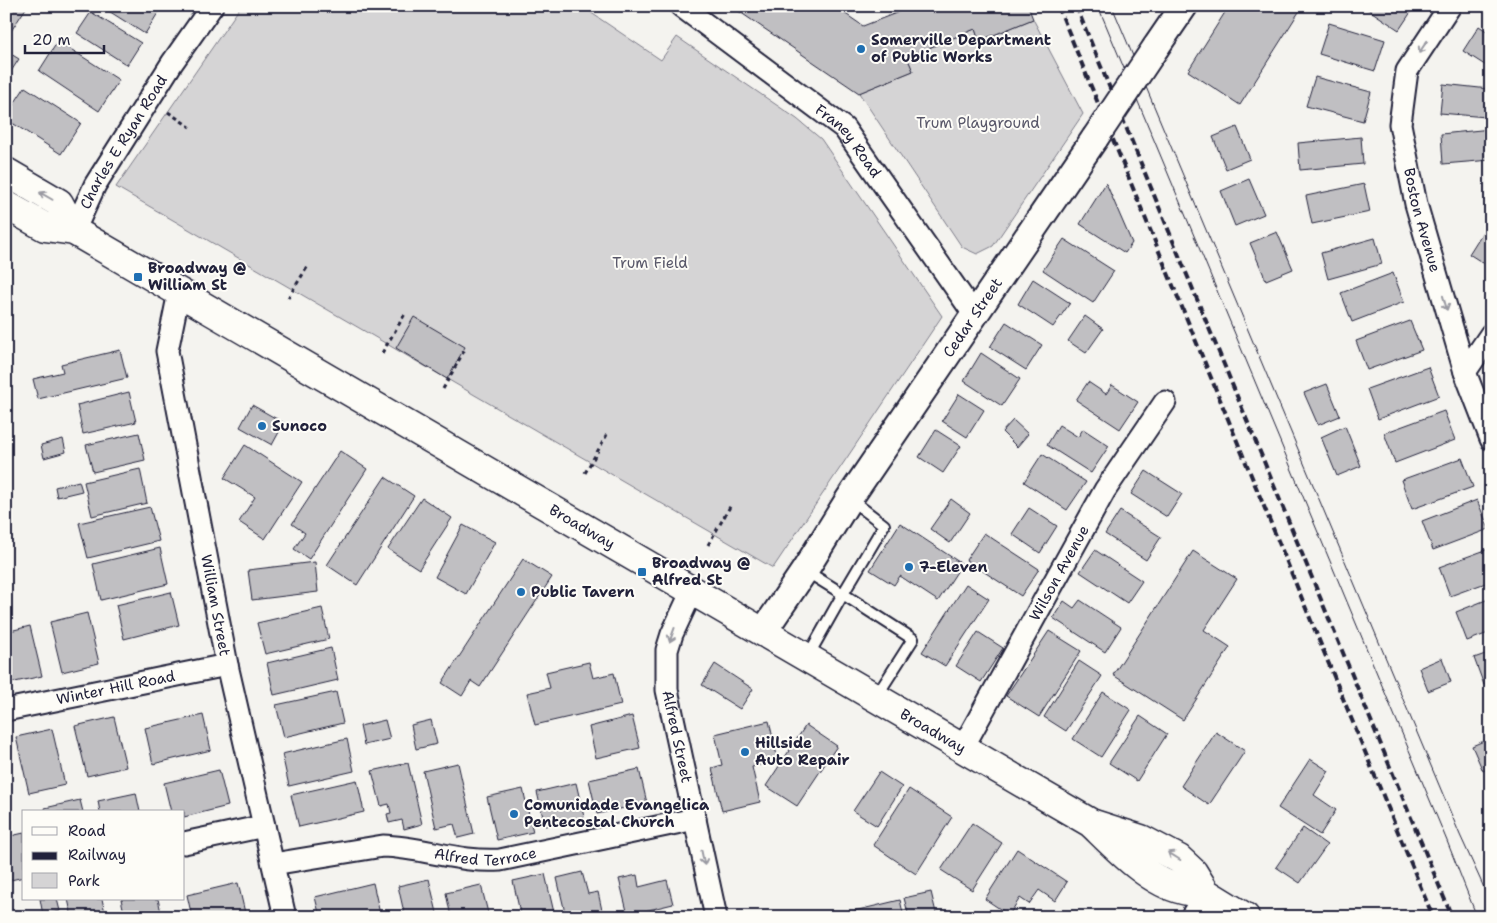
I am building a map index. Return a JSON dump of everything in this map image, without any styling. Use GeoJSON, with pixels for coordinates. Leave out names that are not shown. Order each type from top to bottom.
{"type":"FeatureCollection","features":[{"type":"Feature","properties":{"kind":"main road"},"geometry":{"type":"LineString","coordinates":[[6,172],[59,203],[74,231]]}},
{"type":"Feature","properties":{"kind":"main road","name":"Broadway"},"geometry":{"type":"LineString","coordinates":[[6,205],[45,226],[74,231],[1090,823],[1141,838],[1179,859],[1193,872],[1206,893],[1245,917]]}},
{"type":"Feature","properties":{"kind":"street","name":"Charles E Ryan Road"},"geometry":{"type":"LineString","coordinates":[[74,231],[100,177],[172,63],[212,6]]}},
{"type":"Feature","properties":{"kind":"street","name":"Cedar Street"},"geometry":{"type":"LineString","coordinates":[[763,632],[805,570],[849,499],[1184,6]]}},
{"type":"Feature","properties":{"kind":"street","name":"Boston Avenue"},"geometry":{"type":"LineString","coordinates":[[1450,6],[1407,71],[1400,124],[1416,204],[1465,372],[1491,439]]}},
{"type":"Feature","properties":{"kind":"street","name":"Franey Road"},"geometry":{"type":"LineString","coordinates":[[686,7],[844,128],[974,314]]}},
{"type":"Feature","properties":{"kind":"street","name":"William Street"},"geometry":{"type":"LineString","coordinates":[[179,292],[167,351],[227,665],[285,917]]}},
{"type":"Feature","properties":{"kind":"street"},"geometry":{"type":"LineString","coordinates":[[1465,372],[1491,334]]}},
{"type":"Feature","properties":{"kind":"street","name":"Wilson Avenue"},"geometry":{"type":"LineString","coordinates":[[962,749],[1105,490],[1165,402]]}},
{"type":"Feature","properties":{"kind":"street","name":"Alfred Street"},"geometry":{"type":"LineString","coordinates":[[692,591],[672,634],[667,650],[667,690],[716,917]]}},
{"type":"Feature","properties":{"kind":"street","name":"Winter Hill Road"},"geometry":{"type":"LineString","coordinates":[[6,710],[227,665]]}},
{"type":"Feature","properties":{"kind":"street","name":"Alfred Terrace"},"geometry":{"type":"LineString","coordinates":[[274,864],[383,846],[475,860],[500,860],[695,819]]}},
{"type":"Feature","properties":{"kind":"street"},"geometry":{"type":"LineString","coordinates":[[185,843],[264,826]]}},
{"type":"Feature","properties":{"kind":"street"},"geometry":{"type":"LineString","coordinates":[[1191,917],[1206,893]]}},
{"type":"Feature","properties":{"kind":"lane"},"geometry":{"type":"LineString","coordinates":[[807,657],[884,525],[849,499]]}},
{"type":"Feature","properties":{"kind":"lane"},"geometry":{"type":"LineString","coordinates":[[805,570],[913,639],[876,698]]}},
{"type":"Feature","properties":{"kind":"path"},"geometry":{"type":"LineString","coordinates":[[288,298],[308,266]]}},
{"type":"Feature","properties":{"kind":"path"},"geometry":{"type":"LineString","coordinates":[[382,353],[405,314]]}},
{"type":"Feature","properties":{"kind":"path"},"geometry":{"type":"LineString","coordinates":[[443,389],[465,349]]}},
{"type":"Feature","properties":{"kind":"path"},"geometry":{"type":"LineString","coordinates":[[585,473],[608,433]]}},
{"type":"Feature","properties":{"kind":"path"},"geometry":{"type":"LineString","coordinates":[[708,545],[731,505]]}},
{"type":"Feature","properties":{"kind":"green space","name":"Trum Field"},"geometry":{"type":"Polygon","coordinates":[[[241,6],[581,6],[661,60],[677,37],[797,119],[821,139],[942,316],[773,568],[116,187],[241,6]]]}},
{"type":"Feature","properties":{"kind":"green space","name":"Trum Playground"},"geometry":{"type":"Polygon","coordinates":[[[1033,19],[1083,114],[993,246],[977,254],[962,247],[859,93],[913,71],[907,57],[975,29],[979,41],[1033,19]]]}},
{"type":"Feature","properties":{"kind":"building"},"geometry":{"type":"Polygon","coordinates":[[[6,6],[24,6],[26,8],[11,31],[6,28],[6,6]]]}},
{"type":"Feature","properties":{"kind":"building"},"geometry":{"type":"Polygon","coordinates":[[[106,6],[159,6],[161,8],[145,34],[104,8],[106,6]]]}},
{"type":"Feature","properties":{"kind":"building","name":"Somerville Department of Public Works"},"geometry":{"type":"Polygon","coordinates":[[[731,6],[834,6],[863,26],[914,6],[1028,6],[1033,19],[979,41],[975,29],[907,57],[913,71],[859,93],[731,6]]]}},
{"type":"Feature","properties":{"kind":"building"},"geometry":{"type":"Polygon","coordinates":[[[1229,6],[1302,7],[1240,105],[1188,71],[1229,6]]]}},
{"type":"Feature","properties":{"kind":"building"},"geometry":{"type":"Polygon","coordinates":[[[1363,6],[1415,6],[1399,30],[1363,6]]]}},
{"type":"Feature","properties":{"kind":"building"},"geometry":{"type":"Polygon","coordinates":[[[91,12],[141,43],[127,65],[77,33],[91,12]]]}},
{"type":"Feature","properties":{"kind":"building"},"geometry":{"type":"Polygon","coordinates":[[[1329,23],[1385,40],[1375,71],[1319,54],[1329,23]]]}},
{"type":"Feature","properties":{"kind":"building"},"geometry":{"type":"Polygon","coordinates":[[[1479,26],[1491,34],[1491,69],[1463,51],[1479,26]]]}},
{"type":"Feature","properties":{"kind":"building"},"geometry":{"type":"Polygon","coordinates":[[[58,41],[119,80],[99,111],[39,71],[58,41]]]}},
{"type":"Feature","properties":{"kind":"building"},"geometry":{"type":"Polygon","coordinates":[[[6,51],[19,59],[6,79],[6,51]]]}},
{"type":"Feature","properties":{"kind":"building"},"geometry":{"type":"Polygon","coordinates":[[[1315,77],[1371,92],[1363,121],[1306,106],[1315,77]]]}},
{"type":"Feature","properties":{"kind":"building"},"geometry":{"type":"Polygon","coordinates":[[[1443,84],[1489,89],[1486,117],[1440,113],[1443,84]]]}},
{"type":"Feature","properties":{"kind":"building"},"geometry":{"type":"Polygon","coordinates":[[[25,87],[81,123],[61,154],[6,119],[6,116],[25,87]]]}},
{"type":"Feature","properties":{"kind":"building"},"geometry":{"type":"Polygon","coordinates":[[[1237,127],[1250,159],[1226,169],[1213,137],[1237,127]]]}},
{"type":"Feature","properties":{"kind":"building"},"geometry":{"type":"Polygon","coordinates":[[[1491,129],[1491,160],[1443,164],[1441,134],[1491,129]]]}},
{"type":"Feature","properties":{"kind":"building"},"geometry":{"type":"Polygon","coordinates":[[[1361,137],[1363,164],[1300,170],[1298,143],[1361,137]]]}},
{"type":"Feature","properties":{"kind":"building"},"geometry":{"type":"Polygon","coordinates":[[[1249,179],[1264,214],[1235,226],[1221,191],[1249,179]]]}},
{"type":"Feature","properties":{"kind":"building"},"geometry":{"type":"Polygon","coordinates":[[[1106,183],[1132,243],[1125,253],[1080,224],[1106,183]]]}},
{"type":"Feature","properties":{"kind":"building"},"geometry":{"type":"Polygon","coordinates":[[[1364,184],[1370,212],[1312,224],[1306,196],[1364,184]]]}},
{"type":"Feature","properties":{"kind":"building"},"geometry":{"type":"Polygon","coordinates":[[[1491,219],[1491,268],[1469,254],[1491,219]]]}},
{"type":"Feature","properties":{"kind":"building"},"geometry":{"type":"Polygon","coordinates":[[[1277,232],[1293,269],[1266,280],[1250,243],[1277,232]]]}},
{"type":"Feature","properties":{"kind":"building"},"geometry":{"type":"Polygon","coordinates":[[[1375,238],[1382,264],[1328,279],[1321,253],[1375,238]]]}},
{"type":"Feature","properties":{"kind":"building"},"geometry":{"type":"Polygon","coordinates":[[[1064,239],[1114,271],[1093,303],[1043,270],[1064,239]]]}},
{"type":"Feature","properties":{"kind":"building"},"geometry":{"type":"Polygon","coordinates":[[[1393,273],[1404,302],[1352,322],[1341,293],[1393,273]]]}},
{"type":"Feature","properties":{"kind":"building"},"geometry":{"type":"Polygon","coordinates":[[[1033,279],[1070,303],[1053,327],[1018,304],[1033,279]]]}},
{"type":"Feature","properties":{"kind":"building"},"geometry":{"type":"Polygon","coordinates":[[[1085,316],[1103,329],[1086,353],[1068,341],[1085,316]]]}},
{"type":"Feature","properties":{"kind":"building"},"geometry":{"type":"Polygon","coordinates":[[[414,317],[465,347],[447,379],[396,348],[414,317]]]}},
{"type":"Feature","properties":{"kind":"building"},"geometry":{"type":"Polygon","coordinates":[[[1410,321],[1422,350],[1367,370],[1356,341],[1410,321]]]}},
{"type":"Feature","properties":{"kind":"building"},"geometry":{"type":"Polygon","coordinates":[[[1006,322],[1042,345],[1026,370],[990,347],[1006,322]]]}},
{"type":"Feature","properties":{"kind":"building"},"geometry":{"type":"Polygon","coordinates":[[[120,350],[127,378],[38,399],[33,379],[63,372],[61,364],[120,350]]]}},
{"type":"Feature","properties":{"kind":"building"},"geometry":{"type":"Polygon","coordinates":[[[981,353],[1020,379],[1002,406],[964,381],[981,353]]]}},
{"type":"Feature","properties":{"kind":"building"},"geometry":{"type":"Polygon","coordinates":[[[1428,367],[1439,396],[1378,419],[1367,389],[1428,367]]]}},
{"type":"Feature","properties":{"kind":"building"},"geometry":{"type":"Polygon","coordinates":[[[1088,382],[1106,394],[1112,385],[1138,402],[1120,429],[1076,400],[1088,382]]]}},
{"type":"Feature","properties":{"kind":"building"},"geometry":{"type":"Polygon","coordinates":[[[1327,384],[1340,416],[1318,425],[1304,393],[1327,384]]]}},
{"type":"Feature","properties":{"kind":"building"},"geometry":{"type":"Polygon","coordinates":[[[129,392],[136,422],[83,434],[77,405],[129,392]]]}},
{"type":"Feature","properties":{"kind":"building"},"geometry":{"type":"Polygon","coordinates":[[[959,394],[984,410],[967,437],[942,421],[959,394]]]}},
{"type":"Feature","properties":{"kind":"building"},"geometry":{"type":"Polygon","coordinates":[[[252,405],[284,423],[272,445],[240,427],[252,405]]]}},
{"type":"Feature","properties":{"kind":"building"},"geometry":{"type":"Polygon","coordinates":[[[1444,411],[1455,440],[1395,463],[1384,433],[1444,411]]]}},
{"type":"Feature","properties":{"kind":"building"},"geometry":{"type":"Polygon","coordinates":[[[1013,420],[1028,434],[1017,447],[1002,432],[1013,420]]]}},
{"type":"Feature","properties":{"kind":"building"},"geometry":{"type":"Polygon","coordinates":[[[1059,425],[1078,437],[1083,429],[1109,446],[1091,473],[1047,445],[1059,425]]]}},
{"type":"Feature","properties":{"kind":"building"},"geometry":{"type":"Polygon","coordinates":[[[1345,426],[1361,466],[1337,476],[1321,437],[1345,426]]]}},
{"type":"Feature","properties":{"kind":"building"},"geometry":{"type":"Polygon","coordinates":[[[936,430],[961,446],[943,473],[919,457],[936,430]]]}},
{"type":"Feature","properties":{"kind":"building"},"geometry":{"type":"Polygon","coordinates":[[[139,433],[145,460],[93,472],[86,445],[139,433]]]}},
{"type":"Feature","properties":{"kind":"building"},"geometry":{"type":"Polygon","coordinates":[[[63,439],[66,452],[44,458],[41,445],[63,439]]]}},
{"type":"Feature","properties":{"kind":"building"},"geometry":{"type":"Polygon","coordinates":[[[245,445],[302,482],[265,539],[239,522],[255,497],[224,478],[245,445]]]}},
{"type":"Feature","properties":{"kind":"building"},"geometry":{"type":"Polygon","coordinates":[[[340,451],[367,469],[309,559],[294,549],[305,533],[292,524],[340,451]]]}},
{"type":"Feature","properties":{"kind":"building"},"geometry":{"type":"Polygon","coordinates":[[[1042,454],[1086,482],[1067,510],[1024,482],[1042,454]]]}},
{"type":"Feature","properties":{"kind":"building"},"geometry":{"type":"Polygon","coordinates":[[[1462,458],[1473,487],[1412,509],[1401,480],[1462,458]]]}},
{"type":"Feature","properties":{"kind":"building"},"geometry":{"type":"Polygon","coordinates":[[[140,469],[147,503],[92,516],[84,482],[140,469]]]}},
{"type":"Feature","properties":{"kind":"building"},"geometry":{"type":"Polygon","coordinates":[[[1146,471],[1182,494],[1167,517],[1131,494],[1146,471]]]}},
{"type":"Feature","properties":{"kind":"building"},"geometry":{"type":"Polygon","coordinates":[[[385,477],[414,496],[357,585],[327,565],[385,477]]]}},
{"type":"Feature","properties":{"kind":"building"},"geometry":{"type":"Polygon","coordinates":[[[79,481],[82,491],[57,497],[55,487],[79,481]]]}},
{"type":"Feature","properties":{"kind":"building"},"geometry":{"type":"Polygon","coordinates":[[[422,498],[452,518],[419,569],[388,549],[422,498]]]}},
{"type":"Feature","properties":{"kind":"building"},"geometry":{"type":"Polygon","coordinates":[[[951,499],[970,513],[950,543],[930,529],[951,499]]]}},
{"type":"Feature","properties":{"kind":"building"},"geometry":{"type":"Polygon","coordinates":[[[1477,500],[1489,529],[1433,550],[1422,521],[1477,500]]]}},
{"type":"Feature","properties":{"kind":"building"},"geometry":{"type":"Polygon","coordinates":[[[150,507],[159,541],[88,558],[79,523],[150,507]]]}},
{"type":"Feature","properties":{"kind":"building"},"geometry":{"type":"Polygon","coordinates":[[[1029,508],[1057,526],[1040,553],[1012,534],[1029,508]]]}},
{"type":"Feature","properties":{"kind":"building"},"geometry":{"type":"Polygon","coordinates":[[[1120,511],[1161,537],[1146,560],[1105,534],[1120,511]]]}},
{"type":"Feature","properties":{"kind":"building"},"geometry":{"type":"Polygon","coordinates":[[[900,523],[962,564],[938,601],[900,576],[894,585],[870,570],[900,523]]]}},
{"type":"Feature","properties":{"kind":"building"},"geometry":{"type":"Polygon","coordinates":[[[463,525],[495,542],[466,594],[435,577],[463,525]]]}},
{"type":"Feature","properties":{"kind":"building"},"geometry":{"type":"Polygon","coordinates":[[[984,533],[1039,569],[1021,596],[966,560],[984,533]]]}},
{"type":"Feature","properties":{"kind":"building"},"geometry":{"type":"Polygon","coordinates":[[[160,548],[168,584],[101,600],[93,564],[160,548]]]}},
{"type":"Feature","properties":{"kind":"building"},"geometry":{"type":"Polygon","coordinates":[[[1491,548],[1491,581],[1450,596],[1439,567],[1491,548]]]}},
{"type":"Feature","properties":{"kind":"building"},"geometry":{"type":"Polygon","coordinates":[[[1095,550],[1142,581],[1127,603],[1080,572],[1095,550]]]}},
{"type":"Feature","properties":{"kind":"building"},"geometry":{"type":"Polygon","coordinates":[[[1193,551],[1237,579],[1204,630],[1230,647],[1183,720],[1113,675],[1193,551]]]}},
{"type":"Feature","properties":{"kind":"building"},"geometry":{"type":"Polygon","coordinates":[[[523,559],[552,577],[480,687],[471,681],[462,696],[442,683],[523,559]]]}},
{"type":"Feature","properties":{"kind":"building"},"geometry":{"type":"Polygon","coordinates":[[[315,562],[318,592],[252,600],[248,570],[315,562]]]}},
{"type":"Feature","properties":{"kind":"building"},"geometry":{"type":"Polygon","coordinates":[[[966,584],[989,599],[945,666],[922,652],[966,584]]]}},
{"type":"Feature","properties":{"kind":"building"},"geometry":{"type":"Polygon","coordinates":[[[171,592],[179,625],[124,639],[116,605],[171,592]]]}},
{"type":"Feature","properties":{"kind":"building"},"geometry":{"type":"Polygon","coordinates":[[[1491,598],[1491,632],[1467,641],[1456,612],[1491,598]]]}},
{"type":"Feature","properties":{"kind":"building"},"geometry":{"type":"Polygon","coordinates":[[[1080,600],[1121,627],[1105,652],[1053,618],[1064,601],[1074,608],[1080,600]]]}},
{"type":"Feature","properties":{"kind":"building"},"geometry":{"type":"Polygon","coordinates":[[[322,608],[329,639],[265,654],[257,623],[322,608]]]}},
{"type":"Feature","properties":{"kind":"building"},"geometry":{"type":"Polygon","coordinates":[[[87,613],[99,663],[62,672],[50,622],[87,613]]]}},
{"type":"Feature","properties":{"kind":"building"},"geometry":{"type":"Polygon","coordinates":[[[30,626],[42,676],[6,684],[6,632],[30,626]]]}},
{"type":"Feature","properties":{"kind":"building"},"geometry":{"type":"Polygon","coordinates":[[[1049,631],[1081,651],[1039,717],[1006,696],[1049,631]]]}},
{"type":"Feature","properties":{"kind":"building"},"geometry":{"type":"Polygon","coordinates":[[[978,632],[1003,648],[981,682],[956,666],[978,632]]]}},
{"type":"Feature","properties":{"kind":"building"},"geometry":{"type":"Polygon","coordinates":[[[331,648],[338,680],[274,695],[267,663],[331,648]]]}},
{"type":"Feature","properties":{"kind":"building"},"geometry":{"type":"Polygon","coordinates":[[[1491,652],[1491,683],[1484,685],[1474,658],[1491,652]]]}},
{"type":"Feature","properties":{"kind":"building"},"geometry":{"type":"Polygon","coordinates":[[[1442,658],[1451,682],[1428,691],[1419,668],[1442,658]]]}},
{"type":"Feature","properties":{"kind":"building"},"geometry":{"type":"Polygon","coordinates":[[[1079,661],[1102,676],[1066,731],[1044,717],[1079,661]]]}},
{"type":"Feature","properties":{"kind":"building"},"geometry":{"type":"Polygon","coordinates":[[[589,662],[593,678],[614,673],[621,705],[535,725],[527,693],[550,688],[546,672],[589,662]]]}},
{"type":"Feature","properties":{"kind":"building"},"geometry":{"type":"Polygon","coordinates":[[[715,664],[753,689],[740,709],[702,685],[715,664]]]}},
{"type":"Feature","properties":{"kind":"building"},"geometry":{"type":"Polygon","coordinates":[[[336,692],[343,723],[284,737],[276,705],[336,692]]]}},
{"type":"Feature","properties":{"kind":"building"},"geometry":{"type":"Polygon","coordinates":[[[1103,692],[1131,710],[1101,757],[1073,739],[1103,692]]]}},
{"type":"Feature","properties":{"kind":"building"},"geometry":{"type":"Polygon","coordinates":[[[203,715],[211,750],[153,764],[145,728],[203,715]]]}},
{"type":"Feature","properties":{"kind":"building"},"geometry":{"type":"Polygon","coordinates":[[[632,716],[640,748],[596,758],[589,727],[632,716]]]}},
{"type":"Feature","properties":{"kind":"building"},"geometry":{"type":"Polygon","coordinates":[[[1140,716],[1167,734],[1137,781],[1109,763],[1140,716]]]}},
{"type":"Feature","properties":{"kind":"building"},"geometry":{"type":"Polygon","coordinates":[[[114,717],[126,767],[87,776],[75,726],[114,717]]]}},
{"type":"Feature","properties":{"kind":"building"},"geometry":{"type":"Polygon","coordinates":[[[385,720],[390,739],[364,745],[360,726],[385,720]]]}},
{"type":"Feature","properties":{"kind":"building"},"geometry":{"type":"Polygon","coordinates":[[[431,720],[437,744],[416,749],[411,725],[431,720]]]}},
{"type":"Feature","properties":{"kind":"building"},"geometry":{"type":"Polygon","coordinates":[[[769,721],[778,760],[752,767],[760,802],[722,811],[712,768],[722,765],[715,734],[769,721]]]}},
{"type":"Feature","properties":{"kind":"building"},"geometry":{"type":"Polygon","coordinates":[[[806,725],[837,746],[797,806],[766,786],[806,725]]]}},
{"type":"Feature","properties":{"kind":"building"},"geometry":{"type":"Polygon","coordinates":[[[52,729],[65,785],[29,793],[16,737],[52,729]]]}},
{"type":"Feature","properties":{"kind":"building"},"geometry":{"type":"Polygon","coordinates":[[[1216,732],[1245,751],[1209,805],[1181,786],[1216,732]]]}},
{"type":"Feature","properties":{"kind":"building"},"geometry":{"type":"Polygon","coordinates":[[[1491,738],[1491,768],[1483,771],[1472,746],[1491,738]]]}},
{"type":"Feature","properties":{"kind":"building"},"geometry":{"type":"Polygon","coordinates":[[[347,739],[354,771],[289,786],[282,754],[347,739]]]}},
{"type":"Feature","properties":{"kind":"building"},"geometry":{"type":"Polygon","coordinates":[[[1310,759],[1329,771],[1314,795],[1336,810],[1320,835],[1278,808],[1310,759]]]}},
{"type":"Feature","properties":{"kind":"building"},"geometry":{"type":"Polygon","coordinates":[[[408,763],[422,824],[404,829],[402,820],[389,823],[387,814],[391,813],[389,804],[381,806],[372,771],[408,763]]]}},
{"type":"Feature","properties":{"kind":"building"},"geometry":{"type":"Polygon","coordinates":[[[458,763],[474,834],[458,838],[454,824],[436,828],[423,771],[458,763]]]}},
{"type":"Feature","properties":{"kind":"building"},"geometry":{"type":"Polygon","coordinates":[[[639,769],[647,803],[597,814],[589,780],[639,769]]]}},
{"type":"Feature","properties":{"kind":"building"},"geometry":{"type":"Polygon","coordinates":[[[219,770],[228,806],[185,817],[185,810],[171,810],[164,783],[219,770]]]}},
{"type":"Feature","properties":{"kind":"building"},"geometry":{"type":"Polygon","coordinates":[[[879,772],[902,787],[877,826],[853,811],[879,772]]]}},
{"type":"Feature","properties":{"kind":"building"},"geometry":{"type":"Polygon","coordinates":[[[357,780],[364,812],[299,827],[291,795],[357,780]]]}},
{"type":"Feature","properties":{"kind":"building"},"geometry":{"type":"Polygon","coordinates":[[[576,783],[584,817],[545,826],[537,792],[576,783]]]}},
{"type":"Feature","properties":{"kind":"building"},"geometry":{"type":"Polygon","coordinates":[[[523,789],[533,832],[497,840],[487,797],[523,789]]]}},
{"type":"Feature","properties":{"kind":"building"},"geometry":{"type":"Polygon","coordinates":[[[909,789],[952,817],[916,874],[873,845],[909,789]]]}},
{"type":"Feature","properties":{"kind":"building"},"geometry":{"type":"Polygon","coordinates":[[[136,793],[140,810],[100,810],[98,801],[136,793]]]}},
{"type":"Feature","properties":{"kind":"building"},"geometry":{"type":"Polygon","coordinates":[[[80,800],[82,810],[46,810],[45,808],[80,800]]]}},
{"type":"Feature","properties":{"kind":"building"},"geometry":{"type":"Polygon","coordinates":[[[972,823],[1002,843],[972,890],[941,870],[972,823]]]}},
{"type":"Feature","properties":{"kind":"building"},"geometry":{"type":"Polygon","coordinates":[[[1303,828],[1327,845],[1300,883],[1276,867],[1303,828]]]}},
{"type":"Feature","properties":{"kind":"building"},"geometry":{"type":"Polygon","coordinates":[[[22,833],[22,877],[6,881],[6,837],[22,833]]]}},
{"type":"Feature","properties":{"kind":"building"},"geometry":{"type":"Polygon","coordinates":[[[1017,849],[1067,882],[1055,901],[1039,890],[1029,904],[1020,898],[1009,915],[985,899],[1017,849]]]}},
{"type":"Feature","properties":{"kind":"building"},"geometry":{"type":"Polygon","coordinates":[[[582,872],[588,894],[598,892],[603,915],[566,917],[557,878],[582,872]]]}},
{"type":"Feature","properties":{"kind":"building"},"geometry":{"type":"Polygon","coordinates":[[[545,874],[555,917],[521,917],[513,881],[545,874]]]}},
{"type":"Feature","properties":{"kind":"building"},"geometry":{"type":"Polygon","coordinates":[[[637,875],[639,887],[667,880],[673,904],[628,915],[619,879],[637,875]]]}},
{"type":"Feature","properties":{"kind":"building"},"geometry":{"type":"Polygon","coordinates":[[[429,879],[438,917],[405,917],[398,886],[429,879]]]}},
{"type":"Feature","properties":{"kind":"building"},"geometry":{"type":"Polygon","coordinates":[[[238,883],[246,917],[192,917],[187,895],[238,883]]]}},
{"type":"Feature","properties":{"kind":"building"},"geometry":{"type":"Polygon","coordinates":[[[373,883],[380,914],[367,917],[320,917],[315,897],[373,883]]]}},
{"type":"Feature","properties":{"kind":"building"},"geometry":{"type":"Polygon","coordinates":[[[481,885],[489,917],[451,917],[446,893],[481,885]]]}},
{"type":"Feature","properties":{"kind":"building"},"geometry":{"type":"Polygon","coordinates":[[[931,892],[937,917],[909,917],[904,898],[931,892]]]}},
{"type":"Feature","properties":{"kind":"building"},"geometry":{"type":"Polygon","coordinates":[[[40,900],[57,900],[60,911],[43,915],[40,900]]]}},
{"type":"Feature","properties":{"kind":"building"},"geometry":{"type":"Polygon","coordinates":[[[68,900],[102,900],[106,917],[72,917],[68,900]]]}},
{"type":"Feature","properties":{"kind":"building"},"geometry":{"type":"Polygon","coordinates":[[[121,900],[158,900],[162,917],[125,917],[121,900]]]}},
{"type":"Feature","properties":{"kind":"building"},"geometry":{"type":"Polygon","coordinates":[[[900,900],[904,917],[829,917],[900,900]]]}},
{"type":"Feature","properties":{"kind":"tram line"},"geometry":{"type":"LineString","coordinates":[[1098,6],[1477,917]]}},
{"type":"Feature","properties":{"kind":"tram line"},"geometry":{"type":"LineString","coordinates":[[1112,6],[1460,835],[1491,903]]}},
{"type":"Feature","properties":{"kind":"railway"},"geometry":{"type":"LineString","coordinates":[[1058,6],[1433,917]]}},
{"type":"Feature","properties":{"kind":"railway"},"geometry":{"type":"LineString","coordinates":[[1076,6],[1452,917]]}},
{"type":"Feature","properties":{"kind":"place","name":"Somerville Department of Public Works"},"geometry":{"type":"Point","coordinates":[861,49]}},
{"type":"Feature","properties":{"kind":"place","name":"Broadway @ William St"},"geometry":{"type":"Point","coordinates":[138,277]}},
{"type":"Feature","properties":{"kind":"place","name":"Sunoco"},"geometry":{"type":"Point","coordinates":[262,426]}},
{"type":"Feature","properties":{"kind":"place","name":"7-Eleven"},"geometry":{"type":"Point","coordinates":[909,567]}},
{"type":"Feature","properties":{"kind":"place","name":"Broadway @ Alfred St"},"geometry":{"type":"Point","coordinates":[642,572]}},
{"type":"Feature","properties":{"kind":"place","name":"Public Tavern"},"geometry":{"type":"Point","coordinates":[521,592]}},
{"type":"Feature","properties":{"kind":"place","name":"Hillside Auto Repair"},"geometry":{"type":"Point","coordinates":[745,752]}},
{"type":"Feature","properties":{"kind":"place","name":"Comunidade Evangelica Pentecostal Church"},"geometry":{"type":"Point","coordinates":[514,814]}}]}
